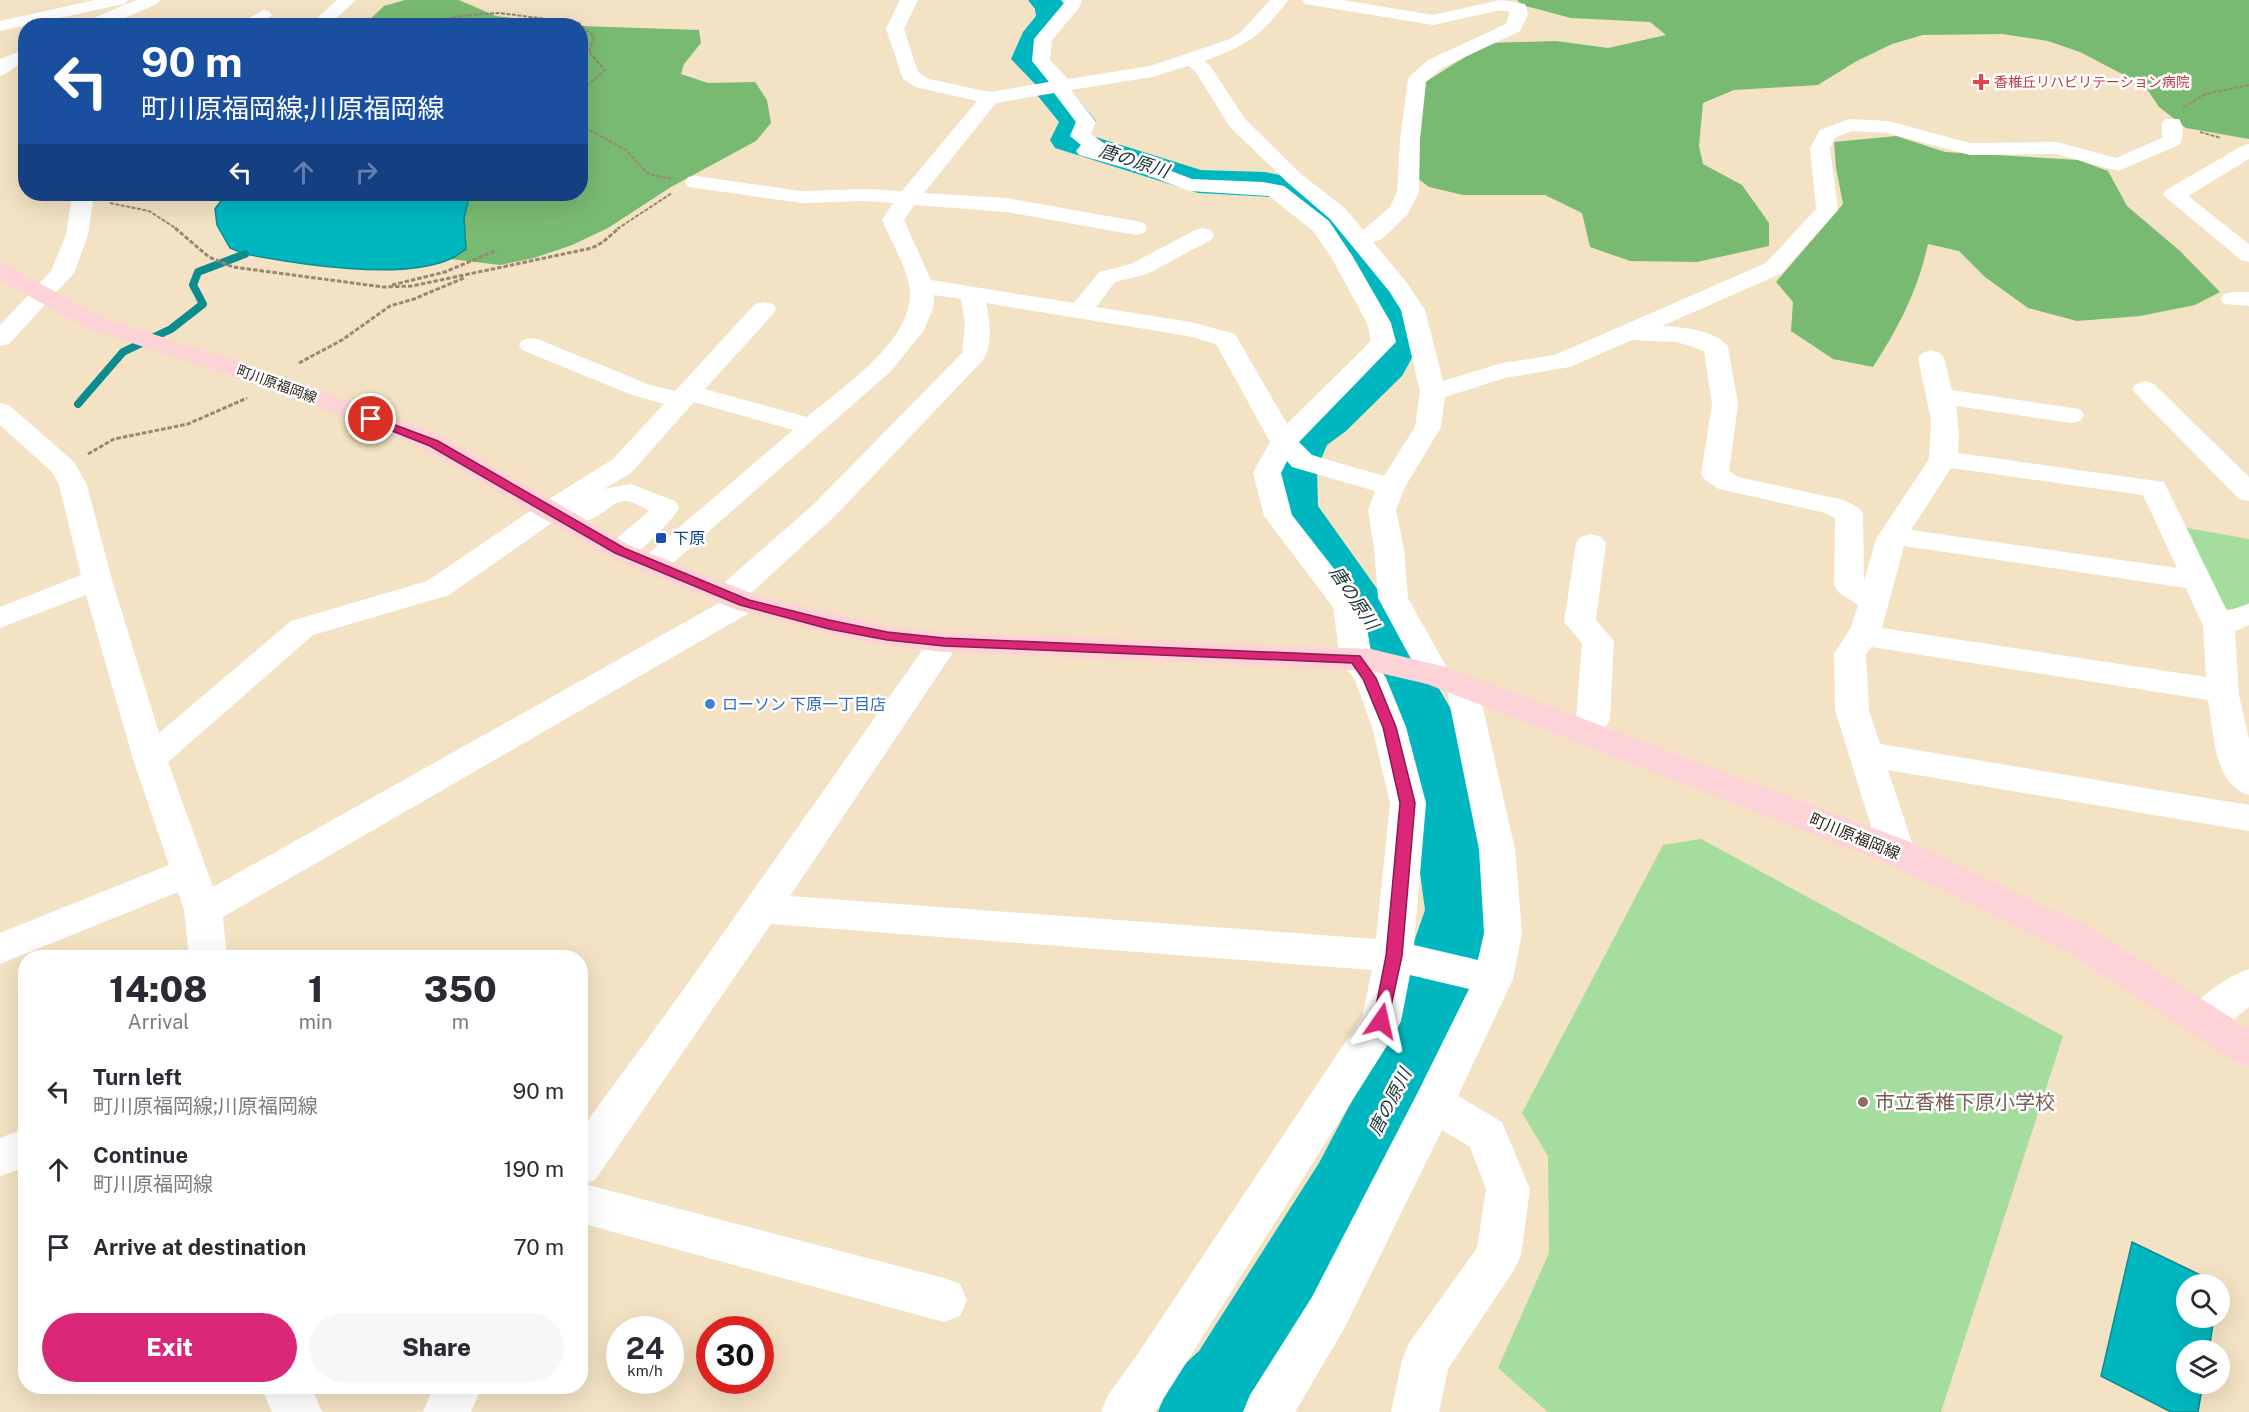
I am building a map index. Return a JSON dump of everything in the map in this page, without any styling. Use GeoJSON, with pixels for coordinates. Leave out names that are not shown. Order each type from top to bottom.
{"type":"FeatureCollection","features":[{"type":"Feature","properties":{"kind":"main road","name":"町川原福岡線"},"geometry":{"type":"LineString","coordinates":[[0,271],[95,323],[281,384],[434,443],[619,551],[737,599],[829,624],[887,636],[944,642],[1363,660],[1448,680],[1898,852],[2074,937],[2249,1050]]}},
{"type":"Feature","properties":{"kind":"street"},"geometry":{"type":"LineString","coordinates":[[37,18],[119,0]]}},
{"type":"Feature","properties":{"kind":"street"},"geometry":{"type":"LineString","coordinates":[[110,18],[151,0]]}},
{"type":"Feature","properties":{"kind":"street"},"geometry":{"type":"LineString","coordinates":[[326,18],[347,0]]}},
{"type":"Feature","properties":{"kind":"street"},"geometry":{"type":"LineString","coordinates":[[909,0],[895,29],[910,75],[923,83],[990,98],[1152,72],[1190,60],[1236,43],[1248,35],[1279,0]]}},
{"type":"Feature","properties":{"kind":"street"},"geometry":{"type":"LineString","coordinates":[[1050,88],[1059,79],[1041,61],[1043,39],[1073,4],[1073,0]]}},
{"type":"Feature","properties":{"kind":"street"},"geometry":{"type":"LineString","coordinates":[[1311,0],[1433,20],[1501,5],[1519,8],[1514,27],[1435,64],[1417,80],[1410,139],[1408,192],[1399,210],[1374,234],[1357,237],[1328,236]]}},
{"type":"Feature","properties":{"kind":"street"},"geometry":{"type":"LineString","coordinates":[[258,18],[263,15]]}},
{"type":"Feature","properties":{"kind":"street"},"geometry":{"type":"LineString","coordinates":[[0,26],[18,22]]}},
{"type":"Feature","properties":{"kind":"street"},"geometry":{"type":"LineString","coordinates":[[0,70],[6,63],[18,58]]}},
{"type":"Feature","properties":{"kind":"street"},"geometry":{"type":"LineString","coordinates":[[1190,60],[1202,67],[1237,123],[1294,178],[1338,214],[1399,288],[1413,310],[1433,392],[1428,427],[1391,487],[1382,510],[1389,549],[1393,598],[1448,680],[1497,849],[1503,933],[1492,979],[1434,1103],[1328,1313],[1267,1412]]}},
{"type":"Feature","properties":{"kind":"street"},"geometry":{"type":"LineString","coordinates":[[1050,88],[1086,122],[1080,136],[1091,147],[1189,185],[1263,188],[1276,191],[1321,226],[1379,324],[1384,342],[1293,452],[1267,473],[1278,516],[1348,606],[1363,660],[1389,727],[1408,803],[1394,956],[1381,1021],[1152,1375],[1125,1412]]}},
{"type":"Feature","properties":{"kind":"street"},"geometry":{"type":"LineString","coordinates":[[654,564],[882,366],[908,336],[919,315],[922,286],[893,220],[908,198],[990,98]]}},
{"type":"Feature","properties":{"kind":"street"},"geometry":{"type":"LineString","coordinates":[[1433,392],[1502,371],[1561,362],[1774,268],[1827,210],[1820,148],[1827,134],[1849,124],[1888,127],[1970,149],[2057,148],[2118,165],[2172,141],[2172,123]]}},
{"type":"Feature","properties":{"kind":"street"},"geometry":{"type":"LineString","coordinates":[[2242,150],[2175,195],[2249,255]]}},
{"type":"Feature","properties":{"kind":"street"},"geometry":{"type":"LineString","coordinates":[[696,182],[801,197],[865,195],[1006,205],[1136,228]]}},
{"type":"Feature","properties":{"kind":"street"},"geometry":{"type":"LineString","coordinates":[[0,339],[62,273],[77,235],[82,201]]}},
{"type":"Feature","properties":{"kind":"street"},"geometry":{"type":"LineString","coordinates":[[1080,311],[1107,277],[1139,269],[1203,236]]}},
{"type":"Feature","properties":{"kind":"street"},"geometry":{"type":"LineString","coordinates":[[922,286],[1191,329],[1226,339],[1293,452],[1391,487]]}},
{"type":"Feature","properties":{"kind":"street"},"geometry":{"type":"LineString","coordinates":[[203,910],[737,599],[766,565],[847,488],[974,355],[977,342],[976,308],[972,293]]}},
{"type":"Feature","properties":{"kind":"street"},"geometry":{"type":"LineString","coordinates":[[150,759],[302,628],[438,588],[559,516],[622,466],[765,309]]}},
{"type":"Feature","properties":{"kind":"street"},"geometry":{"type":"LineString","coordinates":[[1626,333],[1675,333],[1695,337],[1716,347],[1725,404],[1715,474],[1729,483],[1834,506],[1848,514],[1849,585],[1874,602]]}},
{"type":"Feature","properties":{"kind":"street"},"geometry":{"type":"LineString","coordinates":[[531,345],[640,390],[686,397],[813,427]]}},
{"type":"Feature","properties":{"kind":"street"},"geometry":{"type":"LineString","coordinates":[[1898,852],[1852,710],[1850,654],[1862,635],[1893,536],[1942,459],[1947,438],[1941,396],[1931,358]]}},
{"type":"Feature","properties":{"kind":"street"},"geometry":{"type":"LineString","coordinates":[[2145,389],[2249,493]]}},
{"type":"Feature","properties":{"kind":"street"},"geometry":{"type":"LineString","coordinates":[[1941,396],[2071,415]]}},
{"type":"Feature","properties":{"kind":"street"},"geometry":{"type":"LineString","coordinates":[[0,411],[64,468],[73,485],[150,759],[203,910],[207,950]]}},
{"type":"Feature","properties":{"kind":"street"},"geometry":{"type":"LineString","coordinates":[[1942,459],[2154,488],[2229,638],[2223,692],[2246,778]]}},
{"type":"Feature","properties":{"kind":"street"},"geometry":{"type":"LineString","coordinates":[[559,516],[611,496],[630,492],[665,507],[662,515],[619,551]]}},
{"type":"Feature","properties":{"kind":"street"},"geometry":{"type":"LineString","coordinates":[[1893,536],[2198,580]]}},
{"type":"Feature","properties":{"kind":"street"},"geometry":{"type":"LineString","coordinates":[[1587,732],[1593,719],[1598,641],[1580,622],[1591,543]]}},
{"type":"Feature","properties":{"kind":"street"},"geometry":{"type":"LineString","coordinates":[[0,618],[98,580]]}},
{"type":"Feature","properties":{"kind":"street"},"geometry":{"type":"LineString","coordinates":[[2229,638],[2249,615]]}},
{"type":"Feature","properties":{"kind":"street"},"geometry":{"type":"LineString","coordinates":[[1862,635],[2223,692]]}},
{"type":"Feature","properties":{"kind":"street"},"geometry":{"type":"LineString","coordinates":[[588,1155],[762,909],[944,642]]}},
{"type":"Feature","properties":{"kind":"street"},"geometry":{"type":"LineString","coordinates":[[1867,754],[2249,818]]}},
{"type":"Feature","properties":{"kind":"street"},"geometry":{"type":"LineString","coordinates":[[0,949],[190,872]]}},
{"type":"Feature","properties":{"kind":"street"},"geometry":{"type":"LineString","coordinates":[[762,909],[1394,956],[1492,979]]}},
{"type":"Feature","properties":{"kind":"street"},"geometry":{"type":"LineString","coordinates":[[2204,1020],[2249,985]]}},
{"type":"Feature","properties":{"kind":"street"},"geometry":{"type":"LineString","coordinates":[[1415,1412],[1426,1360],[1498,1255],[1508,1189],[1487,1135],[1434,1103]]}},
{"type":"Feature","properties":{"kind":"street"},"geometry":{"type":"LineString","coordinates":[[0,1157],[18,1150]]}},
{"type":"Feature","properties":{"kind":"street"},"geometry":{"type":"LineString","coordinates":[[588,1205],[944,1300]]}},
{"type":"Feature","properties":{"kind":"street"},"geometry":{"type":"LineString","coordinates":[[289,1394],[298,1412]]}},
{"type":"Feature","properties":{"kind":"path"},"geometry":{"type":"LineString","coordinates":[[450,18],[499,13],[539,18]]}},
{"type":"Feature","properties":{"kind":"path"},"geometry":{"type":"LineString","coordinates":[[588,31],[594,37],[589,52],[606,70],[588,85]]}},
{"type":"Feature","properties":{"kind":"path"},"geometry":{"type":"LineString","coordinates":[[2242,150],[2172,123],[2177,112],[2196,96],[2210,91],[2249,85]]}},
{"type":"Feature","properties":{"kind":"path"},"geometry":{"type":"LineString","coordinates":[[588,129],[626,150],[648,174],[696,182]]}},
{"type":"Feature","properties":{"kind":"path"},"geometry":{"type":"LineString","coordinates":[[102,201],[150,211],[162,217],[202,254],[213,261],[233,267],[383,287],[412,286],[472,275],[592,248],[686,184],[696,182]]}},
{"type":"Feature","properties":{"kind":"path"},"geometry":{"type":"LineString","coordinates":[[383,287],[445,272],[497,250]]}},
{"type":"Feature","properties":{"kind":"path"},"geometry":{"type":"LineString","coordinates":[[64,468],[114,439],[188,424],[281,384],[295,373],[291,367],[342,340],[390,306],[414,299],[472,275]]}},
{"type":"Feature","properties":{"kind":"green space"},"geometry":{"type":"Polygon","coordinates":[[[405,0],[459,0],[496,16],[513,18],[371,18],[384,6],[405,0]]]}},
{"type":"Feature","properties":{"kind":"green space"},"geometry":{"type":"Polygon","coordinates":[[[1517,0],[2249,0],[2249,139],[2186,128],[2159,107],[2145,86],[2080,52],[2048,41],[2002,34],[1923,35],[1892,44],[1855,62],[1818,85],[1734,90],[1703,103],[1699,146],[1703,164],[1742,185],[1769,223],[1769,246],[1697,262],[1630,261],[1590,247],[1582,213],[1545,195],[1463,195],[1429,187],[1400,165],[1416,88],[1487,43],[1556,41],[1608,48],[1666,35],[1650,22],[1571,18],[1522,5],[1517,0]]]}},
{"type":"Feature","properties":{"kind":"green space"},"geometry":{"type":"Polygon","coordinates":[[[588,26],[699,30],[701,43],[684,64],[681,74],[708,83],[755,82],[767,100],[771,123],[756,141],[671,187],[608,228],[572,245],[534,258],[500,265],[450,259],[466,249],[464,218],[468,201],[588,201],[588,26]]]}},
{"type":"Feature","properties":{"kind":"green space"},"geometry":{"type":"Polygon","coordinates":[[[1896,136],[1945,152],[2078,160],[2108,171],[2127,206],[2180,251],[2220,292],[2195,305],[2140,316],[2077,321],[2028,308],[1985,277],[1959,251],[1928,244],[1919,278],[1906,308],[1873,367],[1833,359],[1791,331],[1793,302],[1776,282],[1843,204],[1834,142],[1896,136]]]}},
{"type":"Feature","properties":{"kind":"green space"},"geometry":{"type":"Polygon","coordinates":[[[2187,528],[2249,539],[2249,603],[2236,609],[2223,609],[2187,528]]]}},
{"type":"Feature","properties":{"kind":"green space","name":"市立香椎下原小学校"},"geometry":{"type":"Polygon","coordinates":[[[1701,839],[2063,1036],[1941,1412],[1548,1412],[1498,1368],[1549,1253],[1548,1156],[1522,1113],[1663,845],[1701,839]]]}},
{"type":"Feature","properties":{"kind":"water"},"geometry":{"type":"Polygon","coordinates":[[[221,201],[468,201],[464,218],[466,249],[452,258],[430,266],[405,269],[378,270],[292,262],[245,254],[230,248],[217,225],[215,209],[221,201]]]}},
{"type":"Feature","properties":{"kind":"water"},"geometry":{"type":"Polygon","coordinates":[[[2132,1242],[2198,1274],[2176,1274],[2176,1328],[2212,1328],[2211,1340],[2176,1340],[2176,1394],[2201,1394],[2198,1412],[2171,1412],[2101,1376],[2132,1242]]]}},
{"type":"Feature","properties":{"kind":"waterway","name":"唐の原川"},"geometry":{"type":"LineString","coordinates":[[1044,0],[1051,8],[1052,17],[1039,32],[1028,59],[1051,81],[1055,95],[1078,121],[1068,140],[1198,181],[1286,187],[1326,220],[1356,258],[1394,325],[1395,347],[1386,366],[1329,421],[1306,438],[1292,469],[1292,506],[1375,627],[1425,716],[1431,758],[1443,805],[1459,910],[1443,959],[1435,1014],[1347,1189],[1230,1382],[1209,1401],[1202,1412]]}},
{"type":"Feature","properties":{"kind":"waterway"},"geometry":{"type":"LineString","coordinates":[[78,404],[123,352],[171,329],[203,304],[193,285],[198,272],[245,254]]}},
{"type":"Feature","properties":{"kind":"place","name":"香椎丘リハビリテーション病院"},"geometry":{"type":"Point","coordinates":[1981,82]}},
{"type":"Feature","properties":{"kind":"place","name":"下原"},"geometry":{"type":"Point","coordinates":[661,538]}},
{"type":"Feature","properties":{"kind":"place","name":"ローソン 下原一丁目店"},"geometry":{"type":"Point","coordinates":[710,704]}},
{"type":"Feature","properties":{"kind":"place","name":"市立香椎下原小学校"},"geometry":{"type":"Point","coordinates":[1863,1102]}},
{"type":"Feature","properties":{"kind":"route"},"geometry":{"type":"LineString","coordinates":[[371,419],[434,443],[619,551],[745,602],[829,624],[887,636],[944,642],[1356,659],[1370,678],[1389,727],[1408,803],[1394,956],[1381,1021]]}}]}
